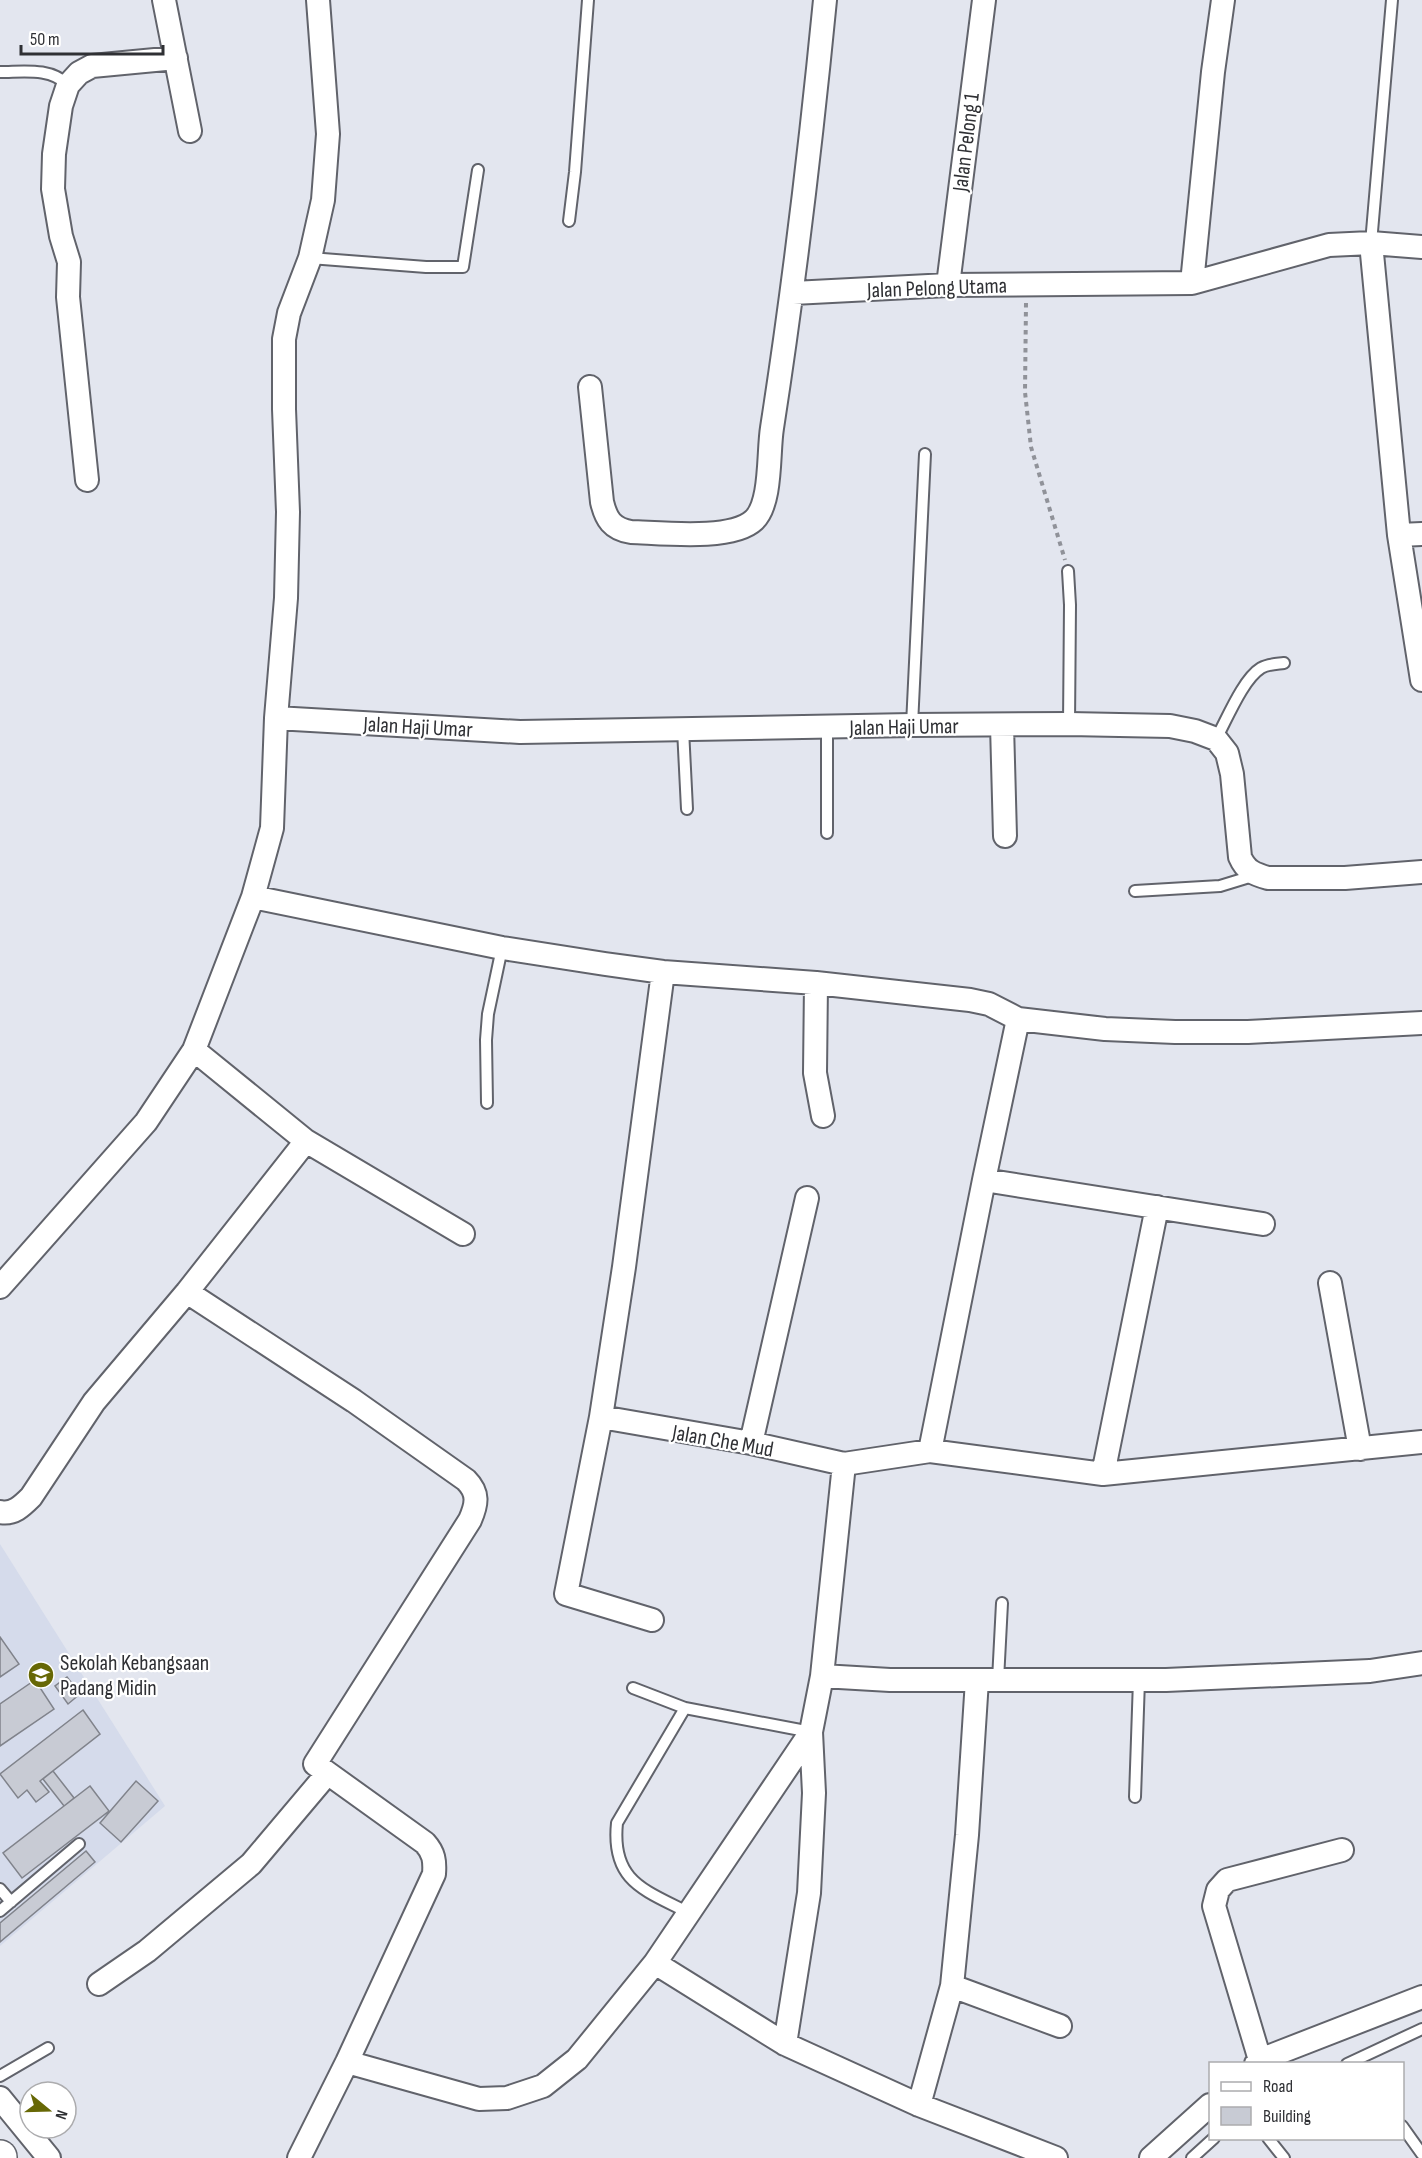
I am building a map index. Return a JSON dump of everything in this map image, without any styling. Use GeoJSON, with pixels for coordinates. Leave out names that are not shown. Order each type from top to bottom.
{"type":"FeatureCollection","features":[{"type":"Feature","properties":{"kind":"street"},"geometry":{"type":"LineString","coordinates":[[164,0],[190,131]]}},
{"type":"Feature","properties":{"kind":"street"},"geometry":{"type":"LineString","coordinates":[[0,1287],[146,1122],[194,1050],[253,897],[273,828],[276,718],[286,598],[288,512],[284,339],[289,313],[310,258],[323,200],[328,134],[318,0]]}},
{"type":"Feature","properties":{"kind":"street"},"geometry":{"type":"LineString","coordinates":[[590,387],[602,501],[605,515],[611,524],[620,530],[631,532],[725,533],[741,529],[756,519],[764,505],[769,446],[793,293],[825,0]]}},
{"type":"Feature","properties":{"kind":"street","name":"Jalan Pelong 1"},"geometry":{"type":"LineString","coordinates":[[948,285],[984,0]]}},
{"type":"Feature","properties":{"kind":"street"},"geometry":{"type":"LineString","coordinates":[[1192,283],[1213,72],[1223,0]]}},
{"type":"Feature","properties":{"kind":"street"},"geometry":{"type":"LineString","coordinates":[[87,480],[68,297],[69,262],[61,236],[53,189],[54,154],[61,106],[68,85],[79,73],[92,66],[176,58]]}},
{"type":"Feature","properties":{"kind":"street"},"geometry":{"type":"LineString","coordinates":[[1371,243],[1400,535],[1422,680]]}},
{"type":"Feature","properties":{"kind":"street","name":"Jalan Pelong Utama"},"geometry":{"type":"LineString","coordinates":[[793,293],[948,285],[1192,283],[1329,245],[1371,243],[1422,247]]}},
{"type":"Feature","properties":{"kind":"street"},"geometry":{"type":"LineString","coordinates":[[1400,535],[1422,534]]}},
{"type":"Feature","properties":{"kind":"street","name":"Jalan Haji Umar"},"geometry":{"type":"LineString","coordinates":[[276,718],[520,732],[912,725],[1170,726],[1196,731],[1216,739]]}},
{"type":"Feature","properties":{"kind":"street"},"geometry":{"type":"LineString","coordinates":[[1002,725],[1005,836]]}},
{"type":"Feature","properties":{"kind":"street"},"geometry":{"type":"LineString","coordinates":[[1216,739],[1227,753],[1232,774],[1240,857],[1245,869],[1268,878],[1345,878],[1422,872]]}},
{"type":"Feature","properties":{"kind":"street"},"geometry":{"type":"LineString","coordinates":[[253,897],[502,948],[663,972],[816,983],[970,1000],[989,1004],[1018,1019],[1105,1029],[1248,1032],[1422,1023]]}},
{"type":"Feature","properties":{"kind":"street"},"geometry":{"type":"LineString","coordinates":[[652,1620],[566,1594],[601,1418],[626,1257],[663,972]]}},
{"type":"Feature","properties":{"kind":"street"},"geometry":{"type":"LineString","coordinates":[[816,983],[815,1072],[823,1116]]}},
{"type":"Feature","properties":{"kind":"street"},"geometry":{"type":"LineString","coordinates":[[930,1451],[1018,1019]]}},
{"type":"Feature","properties":{"kind":"street"},"geometry":{"type":"LineString","coordinates":[[194,1050],[306,1141],[463,1234]]}},
{"type":"Feature","properties":{"kind":"street"},"geometry":{"type":"LineString","coordinates":[[0,1512],[7,1513],[21,1508],[31,1497],[94,1402],[187,1292],[306,1141]]}},
{"type":"Feature","properties":{"kind":"street"},"geometry":{"type":"LineString","coordinates":[[984,1179],[1263,1224]]}},
{"type":"Feature","properties":{"kind":"street"},"geometry":{"type":"LineString","coordinates":[[751,1443],[807,1198]]}},
{"type":"Feature","properties":{"kind":"street"},"geometry":{"type":"LineString","coordinates":[[1103,1474],[1156,1207]]}},
{"type":"Feature","properties":{"kind":"street"},"geometry":{"type":"LineString","coordinates":[[1330,1283],[1360,1449]]}},
{"type":"Feature","properties":{"kind":"street"},"geometry":{"type":"LineString","coordinates":[[187,1292],[354,1401],[466,1480],[473,1487],[477,1496],[470,1520],[315,1764],[425,1843],[433,1852],[435,1865],[434,1874],[347,2062],[299,2158]]}},
{"type":"Feature","properties":{"kind":"street","name":"Jalan Che Mud"},"geometry":{"type":"LineString","coordinates":[[601,1418],[751,1443],[844,1464]]}},
{"type":"Feature","properties":{"kind":"street"},"geometry":{"type":"LineString","coordinates":[[785,2044],[809,1893],[814,1793],[811,1732],[822,1676],[844,1464],[930,1451],[1103,1474],[1422,1442]]}},
{"type":"Feature","properties":{"kind":"street"},"geometry":{"type":"LineString","coordinates":[[822,1676],[890,1680],[1139,1680],[1370,1671],[1422,1663]]}},
{"type":"Feature","properties":{"kind":"street"},"geometry":{"type":"LineString","coordinates":[[919,2105],[952,1986],[967,1835],[987,1680]]}},
{"type":"Feature","properties":{"kind":"street"},"geometry":{"type":"LineString","coordinates":[[347,2062],[479,2099],[507,2098],[543,2086],[577,2059],[655,1963],[811,1732]]}},
{"type":"Feature","properties":{"kind":"street"},"geometry":{"type":"LineString","coordinates":[[99,1984],[147,1951],[251,1864],[327,1774]]}},
{"type":"Feature","properties":{"kind":"street"},"geometry":{"type":"LineString","coordinates":[[1342,1851],[1227,1881],[1218,1890],[1214,1906],[1258,2062],[1422,1997]]}},
{"type":"Feature","properties":{"kind":"street"},"geometry":{"type":"LineString","coordinates":[[655,1963],[785,2044],[919,2105],[1056,2158]]}},
{"type":"Feature","properties":{"kind":"street"},"geometry":{"type":"LineString","coordinates":[[952,1986],[1060,2026]]}},
{"type":"Feature","properties":{"kind":"street"},"geometry":{"type":"LineString","coordinates":[[0,2098],[49,2158]]}},
{"type":"Feature","properties":{"kind":"street"},"geometry":{"type":"LineString","coordinates":[[1151,2158],[1209,2105]]}},
{"type":"Feature","properties":{"kind":"lane"},"geometry":{"type":"LineString","coordinates":[[569,221],[588,0]]}},
{"type":"Feature","properties":{"kind":"lane"},"geometry":{"type":"LineString","coordinates":[[1371,243],[1392,0]]}},
{"type":"Feature","properties":{"kind":"lane"},"geometry":{"type":"LineString","coordinates":[[0,72],[50,74],[61,78],[68,85]]}},
{"type":"Feature","properties":{"kind":"lane"},"geometry":{"type":"LineString","coordinates":[[310,258],[426,267],[463,267],[478,170]]}},
{"type":"Feature","properties":{"kind":"lane"},"geometry":{"type":"LineString","coordinates":[[912,725],[925,454]]}},
{"type":"Feature","properties":{"kind":"lane"},"geometry":{"type":"LineString","coordinates":[[1068,571],[1069,724]]}},
{"type":"Feature","properties":{"kind":"lane"},"geometry":{"type":"LineString","coordinates":[[1216,739],[1247,682],[1255,673],[1263,667],[1284,663]]}},
{"type":"Feature","properties":{"kind":"lane"},"geometry":{"type":"LineString","coordinates":[[827,727],[827,833]]}},
{"type":"Feature","properties":{"kind":"lane"},"geometry":{"type":"LineString","coordinates":[[683,729],[687,809]]}},
{"type":"Feature","properties":{"kind":"lane"},"geometry":{"type":"LineString","coordinates":[[1135,891],[1220,886],[1256,875]]}},
{"type":"Feature","properties":{"kind":"lane"},"geometry":{"type":"LineString","coordinates":[[487,1103],[488,1014],[502,948]]}},
{"type":"Feature","properties":{"kind":"lane"},"geometry":{"type":"LineString","coordinates":[[987,1680],[1002,1603]]}},
{"type":"Feature","properties":{"kind":"lane"},"geometry":{"type":"LineString","coordinates":[[1135,1797],[1139,1680]]}},
{"type":"Feature","properties":{"kind":"lane"},"geometry":{"type":"LineString","coordinates":[[633,1688],[685,1708],[811,1732]]}},
{"type":"Feature","properties":{"kind":"lane"},"geometry":{"type":"LineString","coordinates":[[685,1708],[617,1823],[615,1840],[618,1858],[627,1874],[639,1887],[689,1913]]}},
{"type":"Feature","properties":{"kind":"lane"},"geometry":{"type":"LineString","coordinates":[[0,1911],[79,1844]]}},
{"type":"Feature","properties":{"kind":"lane"},"geometry":{"type":"LineString","coordinates":[[0,1889],[11,1902]]}},
{"type":"Feature","properties":{"kind":"lane"},"geometry":{"type":"LineString","coordinates":[[1354,2062],[1422,2029]]}},
{"type":"Feature","properties":{"kind":"lane"},"geometry":{"type":"LineString","coordinates":[[0,2076],[48,2048]]}},
{"type":"Feature","properties":{"kind":"lane"},"geometry":{"type":"LineString","coordinates":[[1404,2129],[1421,2155]]}},
{"type":"Feature","properties":{"kind":"lane"},"geometry":{"type":"LineString","coordinates":[[1192,2158],[1213,2140]]}},
{"type":"Feature","properties":{"kind":"lane"},"geometry":{"type":"LineString","coordinates":[[1269,2140],[1284,2158]]}},
{"type":"Feature","properties":{"kind":"path"},"geometry":{"type":"LineString","coordinates":[[1026,284],[1025,392],[1031,447],[1068,571]]}},
{"type":"Feature","properties":{"kind":"shaded area","name":"Sekolah Kebangsaan Padang Midin"},"geometry":{"type":"Polygon","coordinates":[[[0,1544],[165,1806],[0,1946],[0,1544]]]}},
{"type":"Feature","properties":{"kind":"building"},"geometry":{"type":"Polygon","coordinates":[[[0,1637],[19,1664],[0,1677],[0,1637]]]}},
{"type":"Feature","properties":{"kind":"building"},"geometry":{"type":"Polygon","coordinates":[[[67,1677],[80,1694],[68,1704],[55,1686],[67,1677]]]}},
{"type":"Feature","properties":{"kind":"building"},"geometry":{"type":"Polygon","coordinates":[[[35,1680],[54,1709],[0,1746],[0,1704],[35,1680]]]}},
{"type":"Feature","properties":{"kind":"building"},"geometry":{"type":"Polygon","coordinates":[[[83,1710],[100,1734],[40,1781],[49,1792],[36,1802],[27,1790],[18,1798],[0,1774],[83,1710]]]}},
{"type":"Feature","properties":{"kind":"building"},"geometry":{"type":"Polygon","coordinates":[[[53,1771],[74,1798],[64,1806],[43,1779],[53,1771]]]}},
{"type":"Feature","properties":{"kind":"building"},"geometry":{"type":"Polygon","coordinates":[[[136,1781],[158,1801],[121,1842],[100,1823],[136,1781]]]}},
{"type":"Feature","properties":{"kind":"building"},"geometry":{"type":"Polygon","coordinates":[[[90,1786],[109,1811],[22,1878],[3,1853],[90,1786]]]}},
{"type":"Feature","properties":{"kind":"building"},"geometry":{"type":"Polygon","coordinates":[[[86,1851],[95,1862],[0,1942],[0,1923],[86,1851]]]}},
{"type":"Feature","properties":{"kind":"place","name":"Sekolah Kebangsaan Padang Midin"},"geometry":{"type":"Point","coordinates":[41,1675]}}]}
